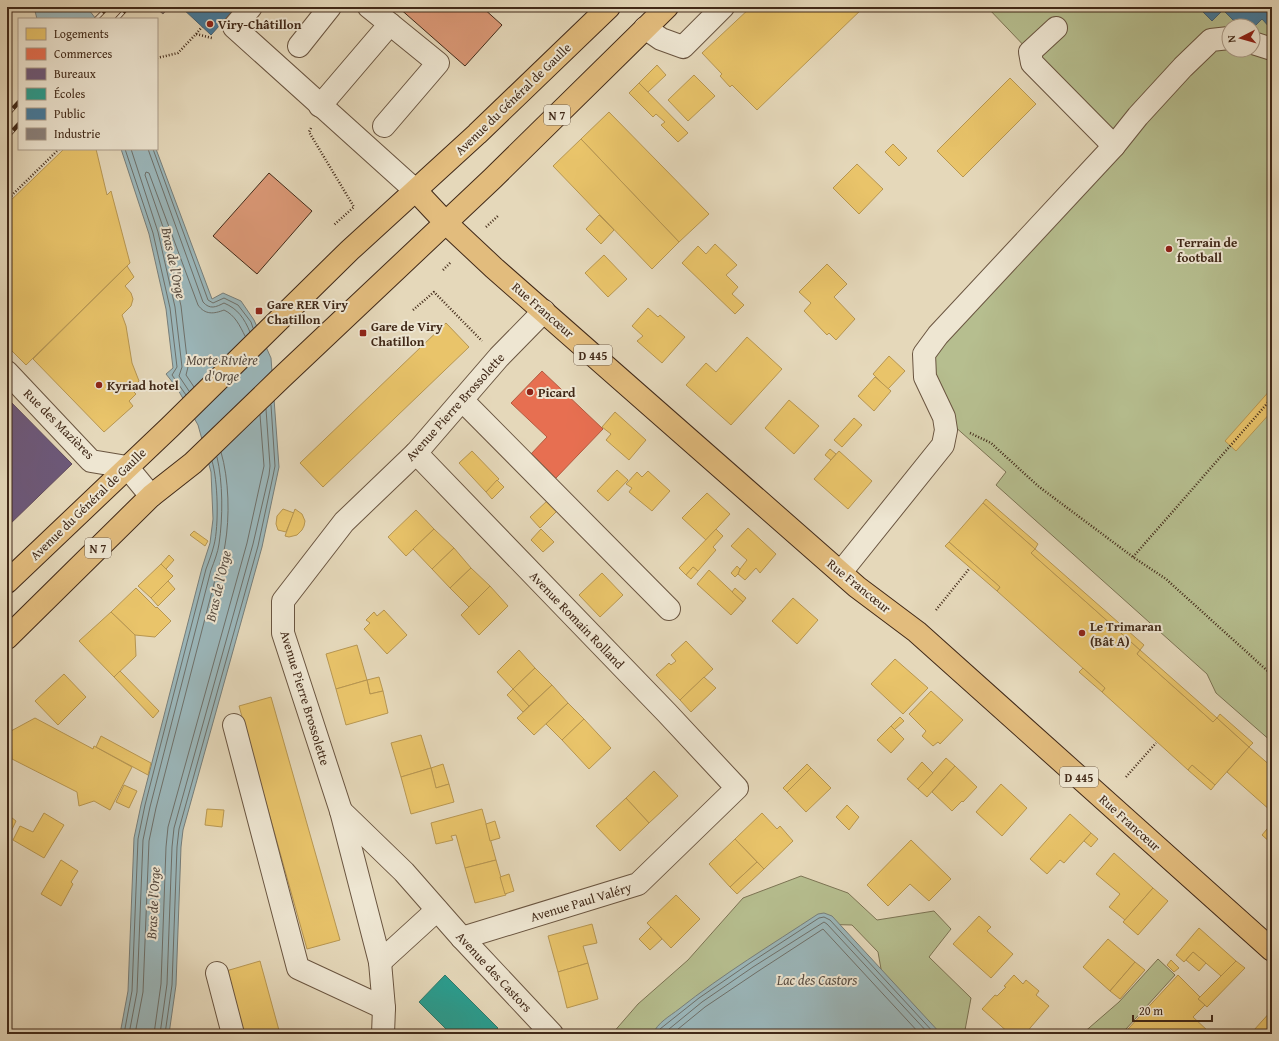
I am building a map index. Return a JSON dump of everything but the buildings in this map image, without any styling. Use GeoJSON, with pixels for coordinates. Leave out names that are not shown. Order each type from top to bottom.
{"type":"FeatureCollection","features":[{"type":"Feature","properties":{"kind":"main road","name":"Avenue du Général de Gaulle"},"geometry":{"type":"LineString","coordinates":[[7,582],[170,427],[350,250],[477,134],[608,7]]}},
{"type":"Feature","properties":{"kind":"main road","name":"N 7"},"geometry":{"type":"LineString","coordinates":[[7,638],[151,496],[193,463],[446,223],[667,7]]}},
{"type":"Feature","properties":{"kind":"main road","name":"Rue Francœur"},"geometry":{"type":"LineString","coordinates":[[416,191],[446,223],[494,268],[857,587],[917,632],[1272,950]]}},
{"type":"Feature","properties":{"kind":"street"},"geometry":{"type":"LineString","coordinates":[[251,7],[234,27],[416,191]]}},
{"type":"Feature","properties":{"kind":"street"},"geometry":{"type":"LineString","coordinates":[[299,46],[330,7]]}},
{"type":"Feature","properties":{"kind":"street"},"geometry":{"type":"LineString","coordinates":[[369,7],[438,63],[384,126]]}},
{"type":"Feature","properties":{"kind":"street"},"geometry":{"type":"LineString","coordinates":[[646,28],[661,39],[683,47],[723,7]]}},
{"type":"Feature","properties":{"kind":"street"},"geometry":{"type":"LineString","coordinates":[[320,106],[390,24]]}},
{"type":"Feature","properties":{"kind":"street"},"geometry":{"type":"LineString","coordinates":[[1056,28],[1030,52],[1032,63],[1114,146]]}},
{"type":"Feature","properties":{"kind":"street"},"geometry":{"type":"LineString","coordinates":[[841,572],[943,445],[946,430],[944,417],[925,377],[924,354],[938,335],[1114,146],[1133,110],[1183,67],[1211,40],[1221,39]]}},
{"type":"Feature","properties":{"kind":"street"},"geometry":{"type":"LineString","coordinates":[[1261,46],[1272,49]]}},
{"type":"Feature","properties":{"kind":"street","name":"Avenue Pierre Brossolette"},"geometry":{"type":"LineString","coordinates":[[383,1034],[384,1008],[380,962],[341,811],[283,633],[283,601],[344,522],[416,453],[499,357],[544,311]]}},
{"type":"Feature","properties":{"kind":"street","name":"Rue des Mazières"},"geometry":{"type":"LineString","coordinates":[[7,372],[91,461],[127,467]]}},
{"type":"Feature","properties":{"kind":"street"},"geometry":{"type":"LineString","coordinates":[[462,400],[669,609]]}},
{"type":"Feature","properties":{"kind":"street","name":"Avenue Romain Rolland"},"geometry":{"type":"LineString","coordinates":[[416,453],[667,713],[737,788]]}},
{"type":"Feature","properties":{"kind":"street"},"geometry":{"type":"LineString","coordinates":[[127,467],[151,496]]}},
{"type":"Feature","properties":{"kind":"street"},"geometry":{"type":"LineString","coordinates":[[234,725],[298,968],[384,1008]]}},
{"type":"Feature","properties":{"kind":"street","name":"Avenue Paul Valéry"},"geometry":{"type":"LineString","coordinates":[[462,938],[638,884],[737,788]]}},
{"type":"Feature","properties":{"kind":"street","name":"Avenue des Castors"},"geometry":{"type":"LineString","coordinates":[[341,811],[404,872],[462,938],[552,1034]]}},
{"type":"Feature","properties":{"kind":"street"},"geometry":{"type":"LineString","coordinates":[[380,962],[437,910]]}},
{"type":"Feature","properties":{"kind":"street"},"geometry":{"type":"LineString","coordinates":[[217,973],[233,1034]]}},
{"type":"Feature","properties":{"kind":"path"},"geometry":{"type":"LineString","coordinates":[[158,58],[178,53],[202,27]]}},
{"type":"Feature","properties":{"kind":"path"},"geometry":{"type":"LineString","coordinates":[[196,34],[213,38],[234,27]]}},
{"type":"Feature","properties":{"kind":"path"},"geometry":{"type":"LineString","coordinates":[[309,132],[354,206],[334,225]]}},
{"type":"Feature","properties":{"kind":"path"},"geometry":{"type":"LineString","coordinates":[[7,200],[58,150]]}},
{"type":"Feature","properties":{"kind":"path"},"geometry":{"type":"LineString","coordinates":[[413,310],[434,292],[485,344]]}},
{"type":"Feature","properties":{"kind":"path"},"geometry":{"type":"LineString","coordinates":[[1133,557],[1272,398]]}},
{"type":"Feature","properties":{"kind":"path"},"geometry":{"type":"LineString","coordinates":[[946,430],[962,430],[991,443],[1038,486],[1133,557],[1166,579],[1272,675]]}},
{"type":"Feature","properties":{"kind":"path"},"geometry":{"type":"LineString","coordinates":[[936,610],[969,569]]}},
{"type":"Feature","properties":{"kind":"path"},"geometry":{"type":"LineString","coordinates":[[1126,777],[1156,743]]}},
{"type":"Feature","properties":{"kind":"green space"},"geometry":{"type":"Polygon","coordinates":[[[987,7],[1272,7],[1272,742],[1216,693],[1207,674],[996,485],[1006,472],[944,417],[925,377],[938,335],[1114,146],[1030,52],[987,7]]]}},
{"type":"Feature","properties":{"kind":"green space"},"geometry":{"type":"Polygon","coordinates":[[[801,876],[848,893],[877,920],[934,911],[951,929],[929,957],[971,998],[965,1030],[970,1034],[924,1034],[883,980],[878,952],[852,925],[814,924],[669,1034],[612,1034],[638,1004],[688,960],[743,898],[801,876]]]}},
{"type":"Feature","properties":{"kind":"green space"},"geometry":{"type":"Polygon","coordinates":[[[1158,959],[1175,975],[1126,1029],[1131,1034],[1082,1034],[1119,1002],[1158,959]]]}},
{"type":"Feature","properties":{"kind":"water"},"geometry":{"type":"Polygon","coordinates":[[[34,7],[84,7],[89,10],[95,18],[37,18],[34,7]]]}},
{"type":"Feature","properties":{"kind":"water","name":"Morte Rivière d'Orge"},"geometry":{"type":"Polygon","coordinates":[[[121,150],[156,150],[212,299],[223,293],[241,301],[254,320],[271,358],[279,467],[262,547],[183,830],[181,847],[176,985],[169,1034],[120,1034],[128,991],[134,838],[141,805],[202,568],[210,543],[213,519],[211,472],[198,425],[177,388],[166,374],[173,368],[166,309],[149,234],[121,150]]]}},
{"type":"Feature","properties":{"kind":"water","name":"Lac des Castors"},"geometry":{"type":"Polygon","coordinates":[[[824,913],[832,916],[941,1034],[653,1034],[657,1026],[664,1020],[713,984],[818,914],[824,913]]]}},
{"type":"Feature","properties":{"kind":"railway"},"geometry":{"type":"LineString","coordinates":[[97,18],[108,7]]}},
{"type":"Feature","properties":{"kind":"railway"},"geometry":{"type":"LineString","coordinates":[[118,18],[128,7]]}},
{"type":"Feature","properties":{"kind":"railway"},"geometry":{"type":"LineString","coordinates":[[7,115],[18,103]]}},
{"type":"Feature","properties":{"kind":"railway"},"geometry":{"type":"LineString","coordinates":[[7,137],[18,125]]}},
{"type":"Feature","properties":{"kind":"place","name":"Viry-Châtillon"},"geometry":{"type":"Point","coordinates":[210,24]}},
{"type":"Feature","properties":{"kind":"place","name":"Terrain de football"},"geometry":{"type":"Point","coordinates":[1169,249]}},
{"type":"Feature","properties":{"kind":"place","name":"Gare RER Viry Chatillon"},"geometry":{"type":"Point","coordinates":[259,311]}},
{"type":"Feature","properties":{"kind":"place","name":"Gare de Viry Chatillon"},"geometry":{"type":"Point","coordinates":[363,333]}},
{"type":"Feature","properties":{"kind":"place","name":"Kyriad hotel"},"geometry":{"type":"Point","coordinates":[99,385]}},
{"type":"Feature","properties":{"kind":"place","name":"Picard"},"geometry":{"type":"Point","coordinates":[530,392]}},
{"type":"Feature","properties":{"kind":"place","name":"Le Trimaran (Bât A)"},"geometry":{"type":"Point","coordinates":[1082,633]}},
{"type":"Feature","properties":{"kind":"water label","name":"Bras de l'Orge"},"geometry":{"type":"Point","coordinates":[174,263]}},
{"type":"Feature","properties":{"kind":"water label","name":"Bras de l'Orge"},"geometry":{"type":"Point","coordinates":[218,586]}},
{"type":"Feature","properties":{"kind":"water label","name":"Bras de l'Orge"},"geometry":{"type":"Point","coordinates":[153,903]}}]}
